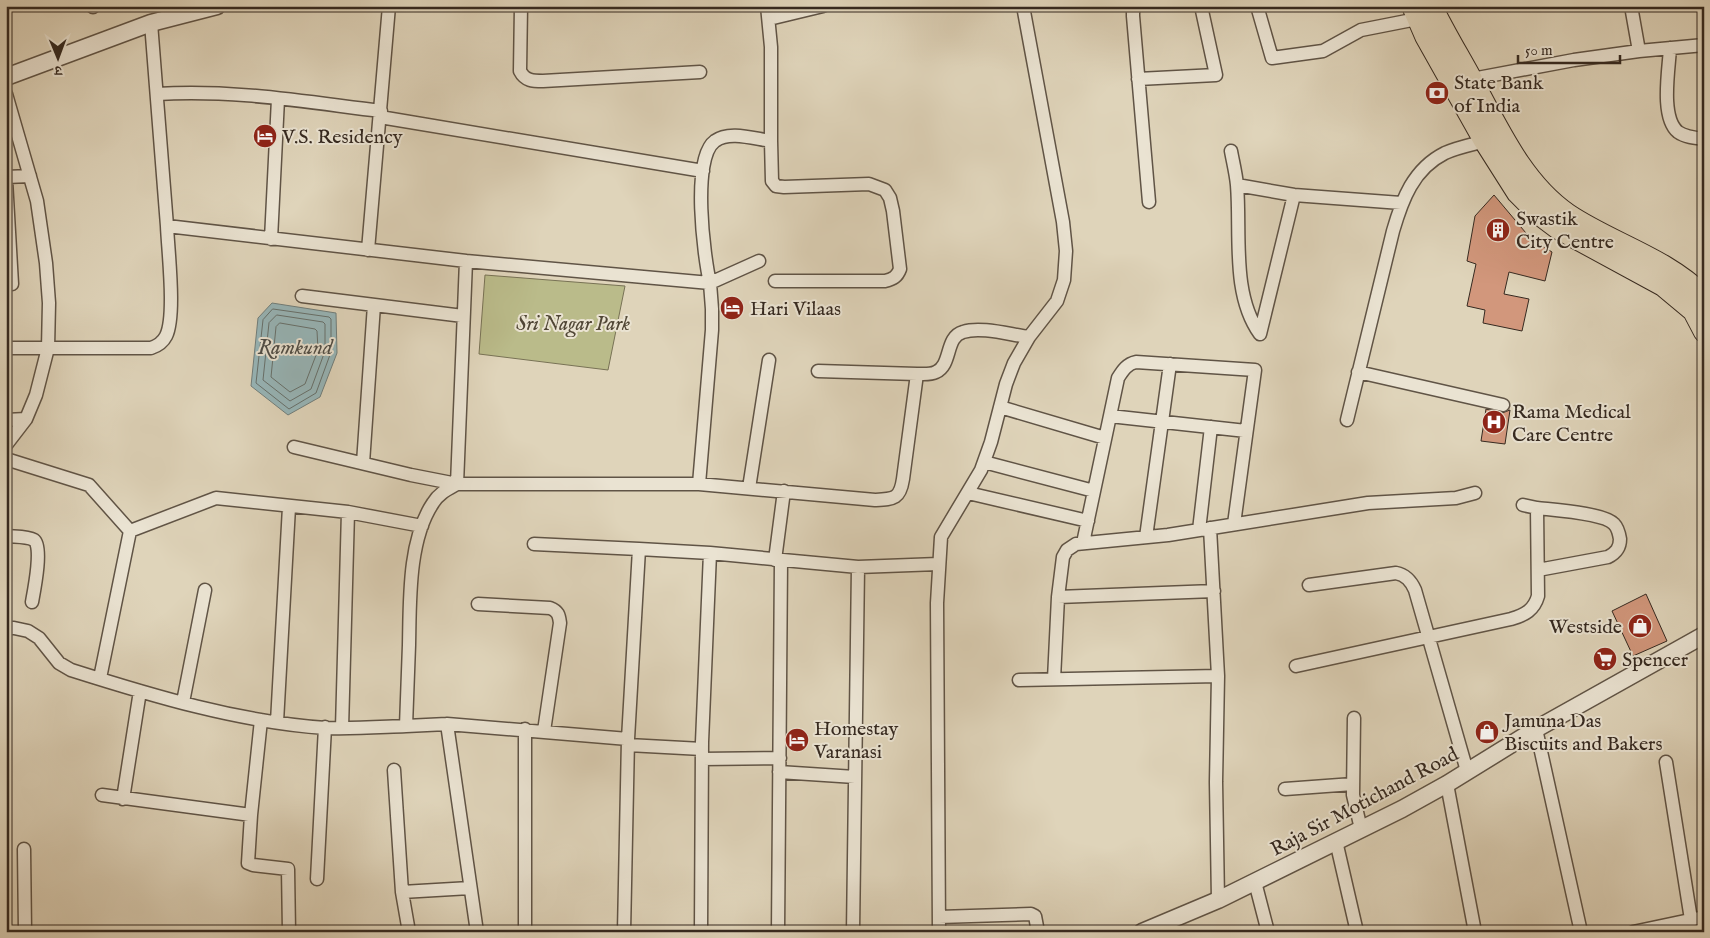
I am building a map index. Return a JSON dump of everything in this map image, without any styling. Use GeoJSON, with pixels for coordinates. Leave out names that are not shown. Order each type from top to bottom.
{"type":"FeatureCollection","features":[{"type":"Feature","properties":{"kind":"main road"},"geometry":{"type":"LineString","coordinates":[[1420,10],[1442,28],[1472,80],[1517,193],[1538,214],[1558,229],[1663,286],[1693,311],[1704,332]]}},
{"type":"Feature","properties":{"kind":"main road"},"geometry":{"type":"LineString","coordinates":[[1420,10],[1425,36],[1494,139],[1551,202],[1570,215],[1675,272],[1704,296]]}},
{"type":"Feature","properties":{"kind":"street"},"geometry":{"type":"LineString","coordinates":[[6,77],[151,23],[217,6]]}},
{"type":"Feature","properties":{"kind":"street"},"geometry":{"type":"LineString","coordinates":[[368,250],[389,6]]}},
{"type":"Feature","properties":{"kind":"street"},"geometry":{"type":"LineString","coordinates":[[521,6],[520,71],[522,76],[528,80],[542,81],[700,72]]}},
{"type":"Feature","properties":{"kind":"street"},"geometry":{"type":"LineString","coordinates":[[775,280],[885,281],[898,275],[900,269],[893,211],[890,198],[885,190],[869,184],[784,188],[776,186],[772,181],[772,74],[768,13],[823,6]]}},
{"type":"Feature","properties":{"kind":"street"},"geometry":{"type":"LineString","coordinates":[[939,932],[937,603],[941,537],[968,493],[984,462],[1006,384],[1014,363],[1029,338],[1056,301],[1064,280],[1066,251],[1063,222],[1023,6]]}},
{"type":"Feature","properties":{"kind":"street"},"geometry":{"type":"LineString","coordinates":[[1136,6],[1133,16],[1150,202]]}},
{"type":"Feature","properties":{"kind":"street"},"geometry":{"type":"LineString","coordinates":[[1138,79],[1216,75],[1201,6]]}},
{"type":"Feature","properties":{"kind":"street"},"geometry":{"type":"LineString","coordinates":[[1257,6],[1272,58],[1323,51],[1361,30],[1420,10]]}},
{"type":"Feature","properties":{"kind":"street"},"geometry":{"type":"LineString","coordinates":[[1631,6],[1639,51]]}},
{"type":"Feature","properties":{"kind":"street"},"geometry":{"type":"LineString","coordinates":[[6,348],[151,348],[158,345],[165,338],[171,313],[167,226],[151,23]]}},
{"type":"Feature","properties":{"kind":"street"},"geometry":{"type":"LineString","coordinates":[[1472,80],[1639,51],[1704,45]]}},
{"type":"Feature","properties":{"kind":"street"},"geometry":{"type":"LineString","coordinates":[[1670,48],[1667,101],[1671,124],[1684,135],[1704,139]]}},
{"type":"Feature","properties":{"kind":"street"},"geometry":{"type":"LineString","coordinates":[[157,94],[217,93],[278,99],[380,114],[703,171]]}},
{"type":"Feature","properties":{"kind":"street"},"geometry":{"type":"LineString","coordinates":[[6,94],[39,210],[49,303],[48,348],[36,395],[26,419],[6,445]]}},
{"type":"Feature","properties":{"kind":"street"},"geometry":{"type":"LineString","coordinates":[[271,239],[278,99]]}},
{"type":"Feature","properties":{"kind":"street"},"geometry":{"type":"LineString","coordinates":[[699,484],[712,330],[710,283],[702,230],[701,205],[705,157],[709,146],[723,136],[771,141]]}},
{"type":"Feature","properties":{"kind":"street"},"geometry":{"type":"LineString","coordinates":[[1347,420],[1393,231],[1401,203],[1413,180],[1429,163],[1446,153],[1494,139]]}},
{"type":"Feature","properties":{"kind":"street"},"geometry":{"type":"LineString","coordinates":[[1231,151],[1237,185],[1239,258],[1244,298],[1253,324],[1260,334],[1294,195]]}},
{"type":"Feature","properties":{"kind":"street"},"geometry":{"type":"LineString","coordinates":[[12,284],[6,179],[30,176]]}},
{"type":"Feature","properties":{"kind":"street"},"geometry":{"type":"LineString","coordinates":[[1237,185],[1294,195],[1401,203]]}},
{"type":"Feature","properties":{"kind":"street"},"geometry":{"type":"LineString","coordinates":[[167,226],[466,261],[710,283],[758,261]]}},
{"type":"Feature","properties":{"kind":"street"},"geometry":{"type":"LineString","coordinates":[[457,484],[466,261]]}},
{"type":"Feature","properties":{"kind":"street"},"geometry":{"type":"LineString","coordinates":[[302,296],[464,316]]}},
{"type":"Feature","properties":{"kind":"street"},"geometry":{"type":"LineString","coordinates":[[362,463],[374,305]]}},
{"type":"Feature","properties":{"kind":"street"},"geometry":{"type":"LineString","coordinates":[[818,371],[928,374],[941,369],[953,340],[961,332],[979,330],[1029,338]]}},
{"type":"Feature","properties":{"kind":"street"},"geometry":{"type":"LineString","coordinates":[[748,488],[769,360]]}},
{"type":"Feature","properties":{"kind":"street"},"geometry":{"type":"LineString","coordinates":[[1083,543],[1118,378],[1125,368],[1131,363],[1136,362],[1254,370],[1234,524]]}},
{"type":"Feature","properties":{"kind":"street"},"geometry":{"type":"LineString","coordinates":[[1146,537],[1170,364]]}},
{"type":"Feature","properties":{"kind":"street"},"geometry":{"type":"LineString","coordinates":[[1358,372],[1503,405]]}},
{"type":"Feature","properties":{"kind":"street"},"geometry":{"type":"LineString","coordinates":[[294,447],[457,484],[699,484],[875,500],[896,496],[901,491],[917,374]]}},
{"type":"Feature","properties":{"kind":"street"},"geometry":{"type":"LineString","coordinates":[[1000,408],[1105,438]]}},
{"type":"Feature","properties":{"kind":"street"},"geometry":{"type":"LineString","coordinates":[[1110,416],[1246,431]]}},
{"type":"Feature","properties":{"kind":"street"},"geometry":{"type":"LineString","coordinates":[[6,420],[26,419]]}},
{"type":"Feature","properties":{"kind":"street"},"geometry":{"type":"LineString","coordinates":[[1211,427],[1204,529],[1214,591],[1218,676],[1216,782],[1218,900]]}},
{"type":"Feature","properties":{"kind":"street"},"geometry":{"type":"LineString","coordinates":[[6,459],[89,485],[130,531]]}},
{"type":"Feature","properties":{"kind":"street"},"geometry":{"type":"LineString","coordinates":[[984,462],[1094,492]]}},
{"type":"Feature","properties":{"kind":"street"},"geometry":{"type":"LineString","coordinates":[[406,726],[412,583],[416,551],[422,526],[433,503],[441,493],[457,484]]}},
{"type":"Feature","properties":{"kind":"street"},"geometry":{"type":"LineString","coordinates":[[778,932],[780,758],[778,561],[784,491]]}},
{"type":"Feature","properties":{"kind":"street"},"geometry":{"type":"LineString","coordinates":[[968,493],[1088,520]]}},
{"type":"Feature","properties":{"kind":"street"},"geometry":{"type":"LineString","coordinates":[[1054,679],[1058,597],[1063,558],[1067,550],[1076,544],[1204,529],[1368,503],[1456,498],[1475,493]]}},
{"type":"Feature","properties":{"kind":"street"},"geometry":{"type":"LineString","coordinates":[[130,531],[216,498],[348,512],[422,526]]}},
{"type":"Feature","properties":{"kind":"street"},"geometry":{"type":"LineString","coordinates":[[1523,506],[1602,517],[1615,524],[1618,530],[1619,547],[1615,553],[1608,557],[1538,570]]}},
{"type":"Feature","properties":{"kind":"street"},"geometry":{"type":"LineString","coordinates":[[277,722],[288,507]]}},
{"type":"Feature","properties":{"kind":"street"},"geometry":{"type":"LineString","coordinates":[[1296,666],[1511,619],[1530,611],[1536,605],[1538,596],[1537,508]]}},
{"type":"Feature","properties":{"kind":"street"},"geometry":{"type":"LineString","coordinates":[[342,728],[348,512]]}},
{"type":"Feature","properties":{"kind":"street"},"geometry":{"type":"LineString","coordinates":[[100,678],[130,531]]}},
{"type":"Feature","properties":{"kind":"street"},"geometry":{"type":"LineString","coordinates":[[6,536],[34,540],[37,544],[38,556],[32,602]]}},
{"type":"Feature","properties":{"kind":"street"},"geometry":{"type":"LineString","coordinates":[[534,544],[710,553],[778,561],[858,567],[938,564]]}},
{"type":"Feature","properties":{"kind":"street"},"geometry":{"type":"LineString","coordinates":[[624,932],[628,742],[639,550]]}},
{"type":"Feature","properties":{"kind":"street"},"geometry":{"type":"LineString","coordinates":[[701,932],[702,754],[710,553]]}},
{"type":"Feature","properties":{"kind":"street"},"geometry":{"type":"LineString","coordinates":[[853,932],[858,567]]}},
{"type":"Feature","properties":{"kind":"street"},"geometry":{"type":"LineString","coordinates":[[1309,585],[1396,573],[1402,574],[1411,582],[1429,637],[1467,771]]}},
{"type":"Feature","properties":{"kind":"street"},"geometry":{"type":"LineString","coordinates":[[183,702],[205,590]]}},
{"type":"Feature","properties":{"kind":"street"},"geometry":{"type":"LineString","coordinates":[[1058,597],[1214,591]]}},
{"type":"Feature","properties":{"kind":"street"},"geometry":{"type":"LineString","coordinates":[[478,604],[550,608],[556,610],[560,616],[544,731]]}},
{"type":"Feature","properties":{"kind":"street"},"geometry":{"type":"LineString","coordinates":[[6,628],[28,631],[39,638],[59,663],[70,670],[140,691],[260,720],[325,728],[447,724],[544,731],[702,754],[780,758]]}},
{"type":"Feature","properties":{"kind":"street","name":"Raja Sir Motichand Road"},"geometry":{"type":"LineString","coordinates":[[1142,932],[1218,900],[1447,784],[1536,728],[1704,635]]}},
{"type":"Feature","properties":{"kind":"street"},"geometry":{"type":"LineString","coordinates":[[1019,680],[1218,676]]}},
{"type":"Feature","properties":{"kind":"street"},"geometry":{"type":"LineString","coordinates":[[123,799],[140,691]]}},
{"type":"Feature","properties":{"kind":"street"},"geometry":{"type":"LineString","coordinates":[[1354,718],[1353,795],[1361,829]]}},
{"type":"Feature","properties":{"kind":"street"},"geometry":{"type":"LineString","coordinates":[[260,720],[248,863],[288,869],[289,932]]}},
{"type":"Feature","properties":{"kind":"street"},"geometry":{"type":"LineString","coordinates":[[447,724],[477,932]]}},
{"type":"Feature","properties":{"kind":"street"},"geometry":{"type":"LineString","coordinates":[[317,879],[325,728]]}},
{"type":"Feature","properties":{"kind":"street"},"geometry":{"type":"LineString","coordinates":[[1536,728],[1581,932]]}},
{"type":"Feature","properties":{"kind":"street"},"geometry":{"type":"LineString","coordinates":[[525,730],[525,932]]}},
{"type":"Feature","properties":{"kind":"street"},"geometry":{"type":"LineString","coordinates":[[1666,762],[1692,926]]}},
{"type":"Feature","properties":{"kind":"street"},"geometry":{"type":"LineString","coordinates":[[394,770],[402,892],[409,932]]}},
{"type":"Feature","properties":{"kind":"street"},"geometry":{"type":"LineString","coordinates":[[779,772],[855,777]]}},
{"type":"Feature","properties":{"kind":"street"},"geometry":{"type":"LineString","coordinates":[[1285,789],[1353,784]]}},
{"type":"Feature","properties":{"kind":"street"},"geometry":{"type":"LineString","coordinates":[[1447,784],[1475,932]]}},
{"type":"Feature","properties":{"kind":"street"},"geometry":{"type":"LineString","coordinates":[[102,795],[251,815]]}},
{"type":"Feature","properties":{"kind":"street"},"geometry":{"type":"LineString","coordinates":[[1336,841],[1357,932]]}},
{"type":"Feature","properties":{"kind":"street"},"geometry":{"type":"LineString","coordinates":[[24,849],[24,932]]}},
{"type":"Feature","properties":{"kind":"street"},"geometry":{"type":"LineString","coordinates":[[1255,882],[1268,932]]}},
{"type":"Feature","properties":{"kind":"street"},"geometry":{"type":"LineString","coordinates":[[402,892],[470,888]]}},
{"type":"Feature","properties":{"kind":"street"},"geometry":{"type":"LineString","coordinates":[[939,916],[1031,914],[1035,916],[1038,932]]}},
{"type":"Feature","properties":{"kind":"street"},"geometry":{"type":"LineString","coordinates":[[1634,932],[1692,926],[1704,917]]}},
{"type":"Feature","properties":{"kind":"green space","name":"Sri Nagar Park"},"geometry":{"type":"Polygon","coordinates":[[[485,275],[625,286],[608,370],[479,354],[485,275]]]}},
{"type":"Feature","properties":{"kind":"water","name":"Ramkund"},"geometry":{"type":"Polygon","coordinates":[[[272,303],[336,313],[337,353],[320,397],[288,415],[251,386],[258,318],[272,303]]]}},
{"type":"Feature","properties":{"kind":"building","name":"Swastik City Centre"},"geometry":{"type":"Polygon","coordinates":[[[1494,195],[1531,239],[1552,252],[1545,281],[1509,272],[1504,294],[1529,299],[1522,331],[1483,323],[1485,310],[1467,306],[1476,264],[1467,261],[1475,216],[1494,195]]]}},
{"type":"Feature","properties":{"kind":"building"},"geometry":{"type":"Polygon","coordinates":[[[1486,409],[1502,413],[1510,410],[1505,444],[1481,441],[1486,409]]]}},
{"type":"Feature","properties":{"kind":"building","name":"Westside"},"geometry":{"type":"Polygon","coordinates":[[[1646,594],[1667,641],[1633,656],[1612,611],[1646,594]]]}},
{"type":"Feature","properties":{"kind":"place","name":"State Bank of India"},"geometry":{"type":"Point","coordinates":[1437,93]}},
{"type":"Feature","properties":{"kind":"place","name":"V.S. Residency"},"geometry":{"type":"Point","coordinates":[265,136]}},
{"type":"Feature","properties":{"kind":"place","name":"Swastik City Centre"},"geometry":{"type":"Point","coordinates":[1498,230]}},
{"type":"Feature","properties":{"kind":"place","name":"Hari Vilaas"},"geometry":{"type":"Point","coordinates":[732,308]}},
{"type":"Feature","properties":{"kind":"place","name":"Rama Medical Care Centre"},"geometry":{"type":"Point","coordinates":[1494,422]}},
{"type":"Feature","properties":{"kind":"place","name":"Westside"},"geometry":{"type":"Point","coordinates":[1640,626]}},
{"type":"Feature","properties":{"kind":"place","name":"Spencer"},"geometry":{"type":"Point","coordinates":[1605,659]}},
{"type":"Feature","properties":{"kind":"place","name":"Jamuna Das Biscuits and Bakers"},"geometry":{"type":"Point","coordinates":[1487,732]}},
{"type":"Feature","properties":{"kind":"place","name":"Homestay Varanasi"},"geometry":{"type":"Point","coordinates":[797,740]}}]}
